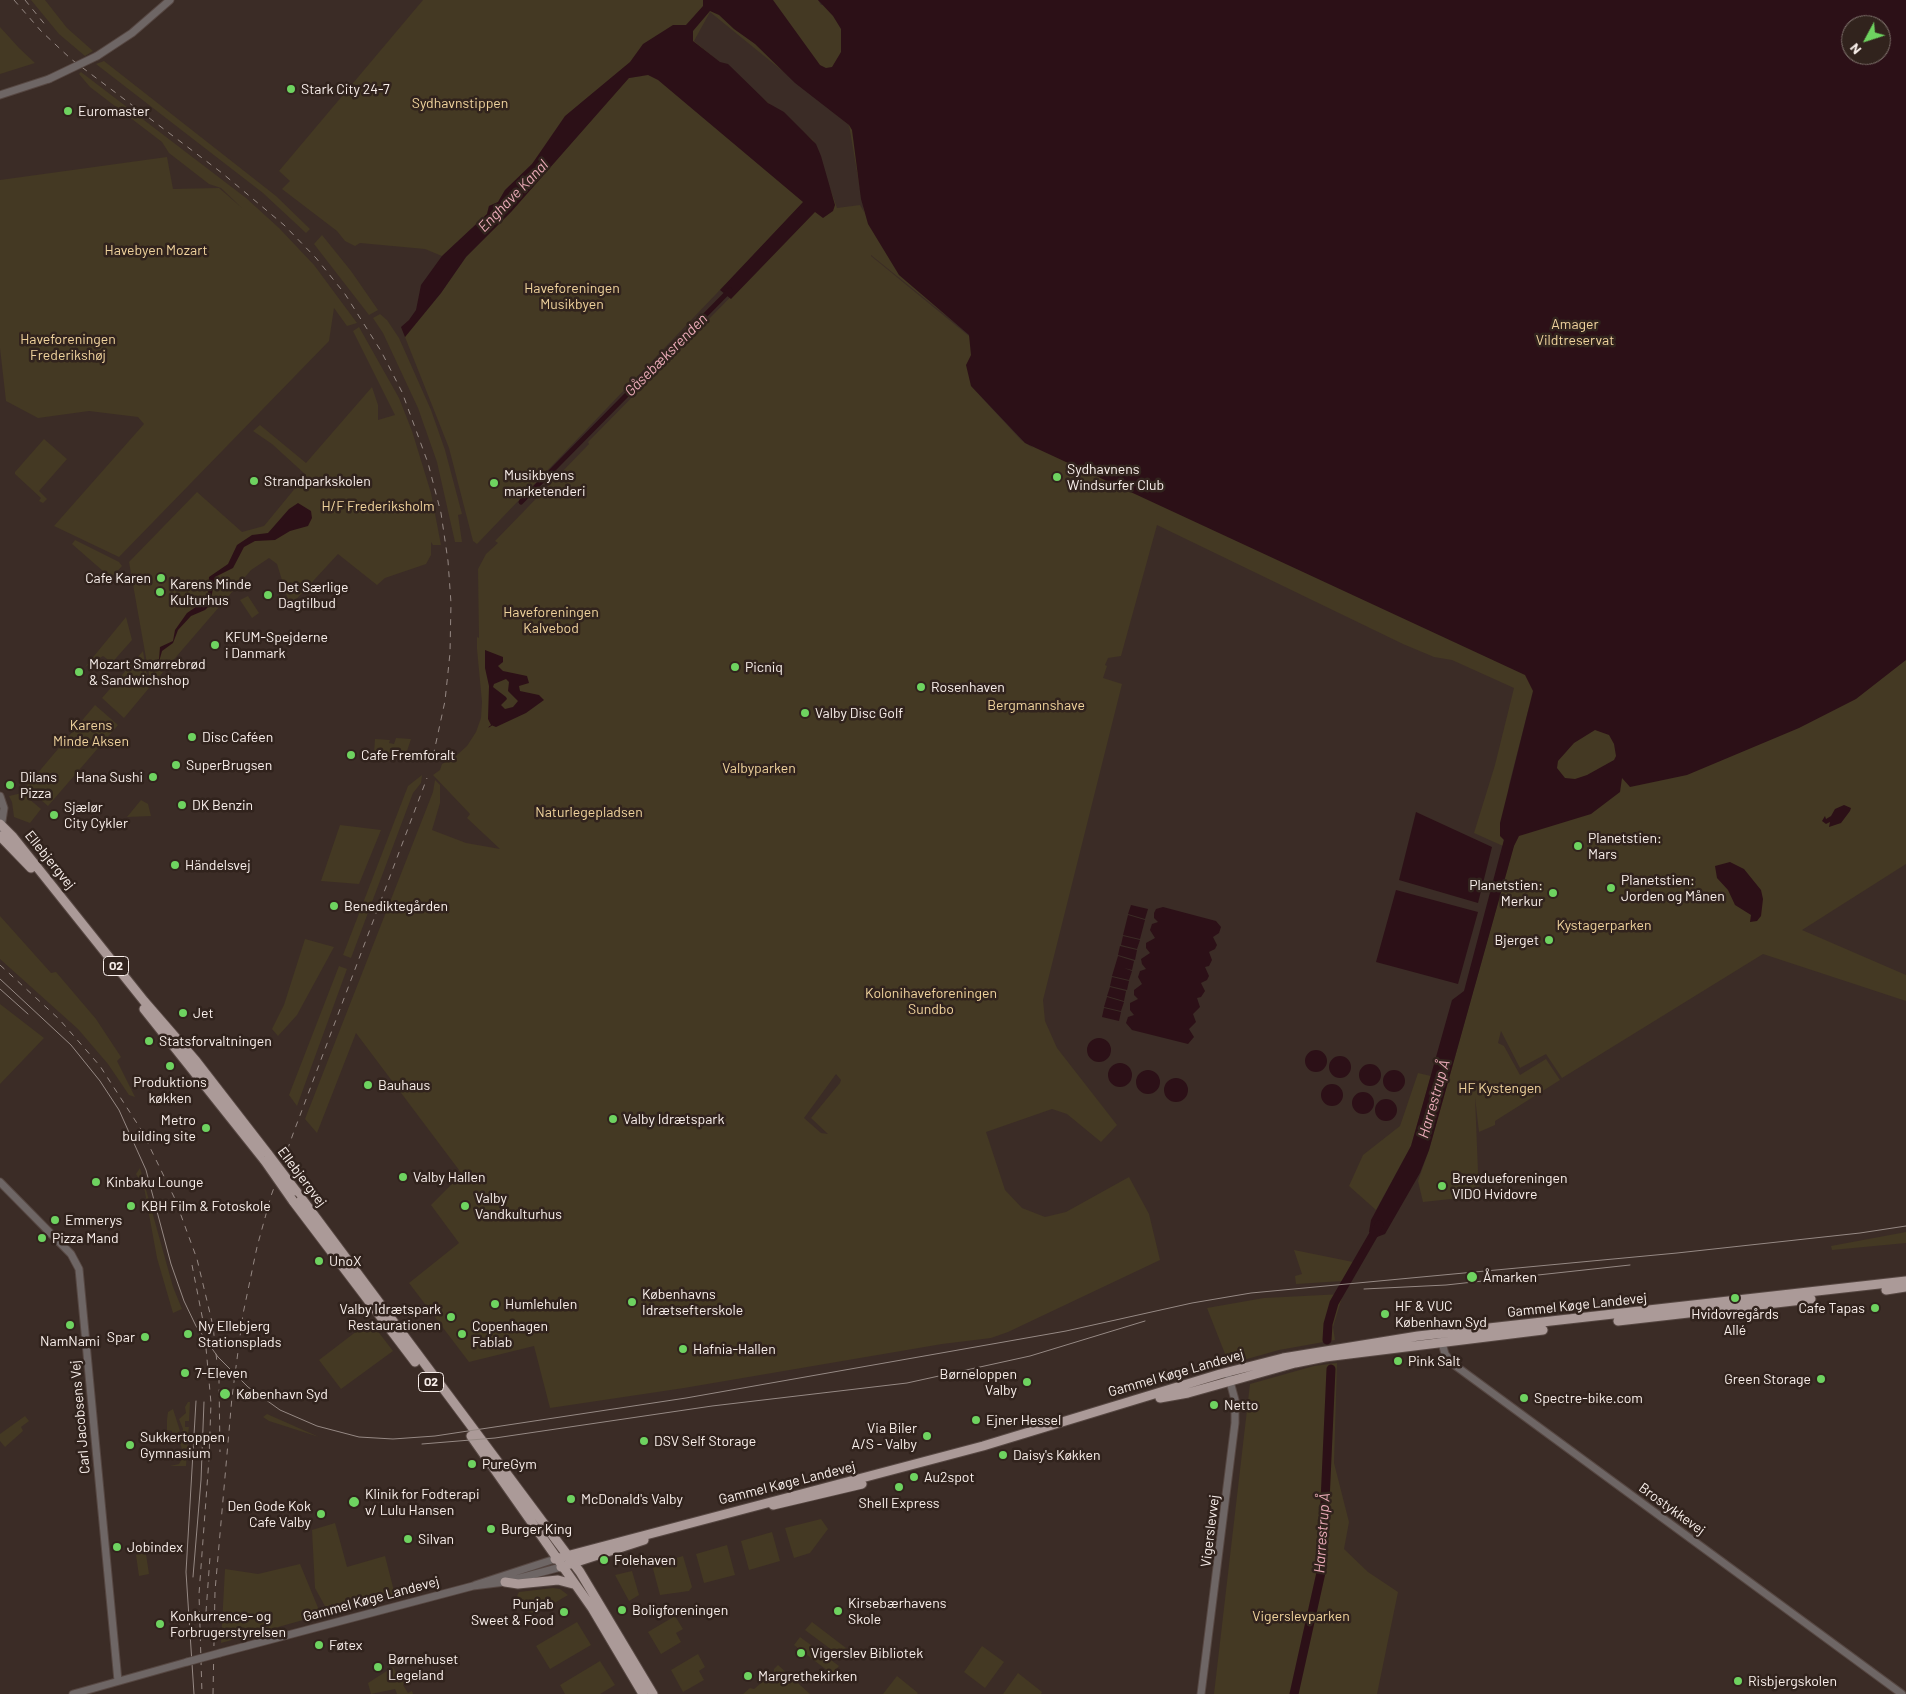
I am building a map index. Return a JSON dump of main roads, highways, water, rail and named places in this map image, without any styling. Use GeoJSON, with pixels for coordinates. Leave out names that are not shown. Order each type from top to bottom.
{"type":"FeatureCollection","features":[{"type":"Feature","properties":{"kind":"main road","name":"Ellebjergvej"},"geometry":{"type":"LineString","coordinates":[[1,830],[266,1158],[296,1191],[355,1277],[564,1561]]}},
{"type":"Feature","properties":{"kind":"main road","name":"Ellebjergvej"},"geometry":{"type":"LineString","coordinates":[[266,1158],[293,1201],[355,1277],[564,1561]]}},
{"type":"Feature","properties":{"kind":"main road","name":"Gammel Køge Landevej"},"geometry":{"type":"LineString","coordinates":[[564,1561],[878,1480],[1229,1377],[1273,1360],[1337,1352],[1440,1334],[1906,1281]]}},
{"type":"Feature","properties":{"kind":"main road","name":"Gammel Køge Landevej"},"geometry":{"type":"LineString","coordinates":[[1337,1352],[1442,1344],[1519,1332],[1906,1287]]}},
{"type":"Feature","properties":{"kind":"main road","name":"O2"},"geometry":{"type":"LineString","coordinates":[[564,1561],[574,1584],[595,1614],[643,1694]]}},
{"type":"Feature","properties":{"kind":"main road","name":"O2"},"geometry":{"type":"LineString","coordinates":[[564,1561],[604,1611],[653,1694]]}},
{"type":"Feature","properties":{"kind":"main road"},"geometry":{"type":"LineString","coordinates":[[504,1582],[518,1584],[558,1580],[574,1584]]}},
{"type":"Feature","properties":{"kind":"water","name":"Amager Vildtreservat"},"geometry":{"type":"Polygon","coordinates":[[[703,0],[773,0],[820,65],[826,68],[832,67],[841,52],[841,29],[833,16],[818,0],[1906,0],[1906,660],[1856,699],[1799,728],[1687,775],[1630,787],[1622,778],[1620,792],[1591,814],[1519,836],[1514,846],[1429,1150],[1420,1173],[1385,1234],[1377,1237],[1369,1232],[1371,1220],[1411,1146],[1452,1000],[1464,991],[1504,840],[1500,836],[1500,823],[1533,691],[1525,675],[1025,443],[971,386],[966,365],[971,355],[969,335],[899,275],[868,224],[861,199],[852,130],[849,125],[795,83],[755,44],[719,15],[710,11],[693,31],[693,41],[720,62],[728,64],[768,103],[784,112],[816,144],[835,205],[833,211],[823,218],[815,212],[731,299],[720,290],[803,202],[658,80],[648,75],[629,78],[511,212],[466,257],[441,293],[405,337],[401,327],[416,310],[421,285],[442,256],[487,214],[489,206],[498,202],[505,190],[532,164],[565,116],[630,62],[643,44],[673,25],[686,25],[703,6],[703,0]],[[1595,730],[1574,743],[1558,761],[1557,768],[1565,778],[1575,779],[1587,775],[1614,760],[1616,756],[1614,744],[1609,735],[1595,730]]]}},
{"type":"Feature","properties":{"kind":"water"},"geometry":{"type":"Polygon","coordinates":[[[298,503],[311,511],[312,518],[308,526],[290,531],[275,540],[255,541],[244,547],[233,568],[215,577],[210,605],[205,610],[191,616],[178,630],[173,643],[162,651],[157,669],[148,671],[159,660],[160,647],[173,641],[175,630],[187,613],[203,602],[208,594],[209,577],[228,564],[237,545],[252,535],[268,533],[289,509],[298,503]]]}},
{"type":"Feature","properties":{"kind":"water"},"geometry":{"type":"Polygon","coordinates":[[[485,650],[503,657],[503,662],[498,666],[503,671],[527,676],[529,683],[519,686],[520,691],[539,695],[544,700],[526,713],[496,727],[491,725],[488,719],[489,686],[485,668],[485,650]],[[506,679],[494,684],[493,687],[506,697],[507,699],[501,705],[505,709],[513,707],[518,701],[508,691],[509,682],[506,679]]]}},
{"type":"Feature","properties":{"kind":"water"},"geometry":{"type":"Polygon","coordinates":[[[1844,805],[1851,808],[1841,823],[1829,827],[1830,822],[1826,824],[1822,821],[1825,816],[1826,819],[1831,816],[1835,809],[1844,805]]]}},
{"type":"Feature","properties":{"kind":"water"},"geometry":{"type":"Polygon","coordinates":[[[1416,812],[1492,847],[1478,903],[1399,880],[1416,812]]]}},
{"type":"Feature","properties":{"kind":"water"},"geometry":{"type":"Polygon","coordinates":[[[1730,862],[1744,869],[1761,890],[1763,899],[1761,916],[1757,921],[1750,922],[1751,915],[1735,905],[1728,890],[1717,878],[1715,866],[1730,862]]]}},
{"type":"Feature","properties":{"kind":"water"},"geometry":{"type":"Polygon","coordinates":[[[1396,890],[1478,912],[1458,984],[1376,962],[1396,890]]]}},
{"type":"Feature","properties":{"kind":"water"},"geometry":{"type":"Polygon","coordinates":[[[1131,905],[1148,909],[1145,919],[1128,914],[1131,905]]]}},
{"type":"Feature","properties":{"kind":"water"},"geometry":{"type":"Polygon","coordinates":[[[1163,907],[1216,921],[1221,927],[1219,933],[1213,937],[1217,945],[1215,949],[1209,952],[1212,960],[1209,966],[1205,967],[1209,976],[1207,980],[1201,983],[1205,991],[1201,997],[1197,998],[1200,1007],[1193,1014],[1196,1022],[1189,1029],[1194,1037],[1188,1044],[1132,1030],[1126,1023],[1128,1017],[1134,1015],[1130,1010],[1130,1003],[1138,999],[1134,995],[1134,990],[1142,984],[1138,977],[1140,971],[1146,969],[1141,959],[1150,953],[1146,948],[1146,943],[1155,938],[1150,930],[1152,924],[1158,922],[1154,918],[1154,913],[1156,909],[1163,907]]]}},
{"type":"Feature","properties":{"kind":"water"},"geometry":{"type":"Polygon","coordinates":[[[1128,915],[1145,920],[1140,939],[1123,935],[1128,915]]]}},
{"type":"Feature","properties":{"kind":"water"},"geometry":{"type":"Polygon","coordinates":[[[1123,936],[1140,940],[1137,949],[1121,945],[1123,936]]]}},
{"type":"Feature","properties":{"kind":"water"},"geometry":{"type":"Polygon","coordinates":[[[1120,946],[1137,950],[1135,960],[1118,955],[1120,946]]]}},
{"type":"Feature","properties":{"kind":"water"},"geometry":{"type":"Polygon","coordinates":[[[1118,956],[1134,961],[1132,970],[1124,968],[1132,971],[1129,980],[1112,976],[1118,956]]]}},
{"type":"Feature","properties":{"kind":"water"},"geometry":{"type":"Polygon","coordinates":[[[1112,977],[1129,981],[1127,990],[1110,986],[1112,977]]]}},
{"type":"Feature","properties":{"kind":"water"},"geometry":{"type":"Polygon","coordinates":[[[1110,987],[1126,991],[1124,1001],[1107,996],[1110,987]]]}},
{"type":"Feature","properties":{"kind":"water"},"geometry":{"type":"Polygon","coordinates":[[[1107,997],[1124,1002],[1121,1011],[1104,1007],[1107,997]]]}},
{"type":"Feature","properties":{"kind":"water"},"geometry":{"type":"Polygon","coordinates":[[[1104,1008],[1121,1012],[1119,1021],[1102,1017],[1104,1008]]]}},
{"type":"Feature","properties":{"kind":"water"},"geometry":{"type":"Polygon","coordinates":[[[1099,1038],[1107,1042],[1111,1050],[1107,1058],[1099,1062],[1091,1058],[1087,1050],[1091,1042],[1099,1038]]]}},
{"type":"Feature","properties":{"kind":"water"},"geometry":{"type":"Polygon","coordinates":[[[1316,1050],[1324,1053],[1327,1061],[1324,1069],[1316,1072],[1308,1069],[1305,1061],[1308,1053],[1316,1050]]]}},
{"type":"Feature","properties":{"kind":"water"},"geometry":{"type":"Polygon","coordinates":[[[1340,1056],[1348,1059],[1351,1067],[1348,1075],[1340,1078],[1332,1075],[1329,1067],[1332,1059],[1340,1056]]]}},
{"type":"Feature","properties":{"kind":"water"},"geometry":{"type":"Polygon","coordinates":[[[1120,1063],[1128,1067],[1132,1075],[1128,1083],[1120,1087],[1112,1083],[1108,1075],[1112,1067],[1120,1063]]]}},
{"type":"Feature","properties":{"kind":"water"},"geometry":{"type":"Polygon","coordinates":[[[1370,1064],[1378,1067],[1381,1075],[1378,1083],[1370,1086],[1362,1083],[1359,1075],[1362,1067],[1370,1064]]]}},
{"type":"Feature","properties":{"kind":"water"},"geometry":{"type":"Polygon","coordinates":[[[1148,1070],[1156,1074],[1160,1082],[1156,1090],[1148,1094],[1140,1090],[1136,1082],[1140,1074],[1148,1070]]]}},
{"type":"Feature","properties":{"kind":"water"},"geometry":{"type":"Polygon","coordinates":[[[1394,1070],[1402,1073],[1405,1081],[1402,1089],[1394,1092],[1386,1089],[1383,1081],[1386,1073],[1394,1070]]]}},
{"type":"Feature","properties":{"kind":"water"},"geometry":{"type":"Polygon","coordinates":[[[1176,1078],[1184,1082],[1188,1090],[1184,1098],[1176,1102],[1168,1098],[1164,1090],[1168,1082],[1176,1078]]]}},
{"type":"Feature","properties":{"kind":"water"},"geometry":{"type":"Polygon","coordinates":[[[1332,1084],[1340,1087],[1343,1095],[1340,1103],[1332,1106],[1324,1103],[1321,1095],[1324,1087],[1332,1084]]]}},
{"type":"Feature","properties":{"kind":"water"},"geometry":{"type":"Polygon","coordinates":[[[1363,1092],[1371,1095],[1374,1103],[1371,1111],[1363,1114],[1355,1111],[1352,1103],[1355,1095],[1363,1092]]]}},
{"type":"Feature","properties":{"kind":"water"},"geometry":{"type":"Polygon","coordinates":[[[1386,1099],[1394,1102],[1397,1110],[1394,1118],[1386,1121],[1378,1118],[1375,1110],[1378,1102],[1386,1099]]]}},
{"type":"Feature","properties":{"kind":"waterway","name":"Gåsebæksrenden"},"geometry":{"type":"LineString","coordinates":[[521,502],[730,290]]}},
{"type":"Feature","properties":{"kind":"waterway","name":"Harrestrup Å"},"geometry":{"type":"LineString","coordinates":[[1327,1340],[1328,1324],[1334,1303],[1379,1225]]}},
{"type":"Feature","properties":{"kind":"waterway","name":"Harrestrup Å"},"geometry":{"type":"LineString","coordinates":[[1294,1694],[1322,1568],[1331,1369]]}},
{"type":"Feature","properties":{"kind":"tram line"},"geometry":{"type":"LineString","coordinates":[[0,979],[71,1045],[100,1081],[119,1110],[146,1170],[171,1264],[184,1301],[196,1326],[218,1357],[248,1387],[280,1410],[317,1426],[359,1437],[393,1439],[435,1436],[686,1398],[1066,1331],[1192,1303],[1251,1293],[1677,1253],[1860,1233],[1906,1226]]}},
{"type":"Feature","properties":{"kind":"tram line"},"geometry":{"type":"LineString","coordinates":[[0,989],[28,1014]]}},
{"type":"Feature","properties":{"kind":"tram line"},"geometry":{"type":"LineString","coordinates":[[1364,1289],[1446,1285],[1630,1265]]}},
{"type":"Feature","properties":{"kind":"tram line"},"geometry":{"type":"LineString","coordinates":[[422,1444],[495,1438],[712,1406],[907,1383],[1030,1356],[1145,1321]]}},
{"type":"Feature","properties":{"kind":"tram line"},"geometry":{"type":"LineString","coordinates":[[194,1694],[186,1572],[196,1401]]}},
{"type":"Feature","properties":{"kind":"tram line"},"geometry":{"type":"LineString","coordinates":[[193,1577],[201,1480],[204,1402]]}},
{"type":"Feature","properties":{"kind":"railway"},"geometry":{"type":"LineString","coordinates":[[14,0],[41,31],[71,59],[222,173],[284,225],[316,258],[345,294],[381,351],[402,392],[428,463],[441,513],[448,561],[451,603],[450,653],[445,701],[434,752]]}},
{"type":"Feature","properties":{"kind":"railway"},"geometry":{"type":"LineString","coordinates":[[25,0],[47,27]]}},
{"type":"Feature","properties":{"kind":"railway"},"geometry":{"type":"LineString","coordinates":[[213,1694],[215,1591],[232,1397],[243,1314],[257,1247],[271,1196],[293,1134],[427,778]]}},
{"type":"Feature","properties":{"kind":"railway"},"geometry":{"type":"LineString","coordinates":[[0,965],[59,1019],[100,1066],[142,1131],[175,1199],[197,1259],[213,1326],[219,1381],[220,1452]]}},
{"type":"Feature","properties":{"kind":"railway"},"geometry":{"type":"LineString","coordinates":[[192,1265],[204,1326],[211,1403],[209,1459],[199,1594],[202,1694]]}},
{"type":"Feature","properties":{"kind":"railway"},"geometry":{"type":"LineString","coordinates":[[206,1612],[210,1557]]}},
{"type":"Feature","properties":{"kind":"place","name":"Stark City 24-7"},"geometry":{"type":"Point","coordinates":[291,89]}},
{"type":"Feature","properties":{"kind":"place","name":"Euromaster"},"geometry":{"type":"Point","coordinates":[68,111]}},
{"type":"Feature","properties":{"kind":"place","name":"Sydhavnens Windsurfer Club"},"geometry":{"type":"Point","coordinates":[1057,477]}},
{"type":"Feature","properties":{"kind":"place","name":"Strandparkskolen"},"geometry":{"type":"Point","coordinates":[254,481]}},
{"type":"Feature","properties":{"kind":"place","name":"Musikbyens marketenderi"},"geometry":{"type":"Point","coordinates":[494,483]}},
{"type":"Feature","properties":{"kind":"place","name":"Cafe Karen"},"geometry":{"type":"Point","coordinates":[161,578]}},
{"type":"Feature","properties":{"kind":"place","name":"Karens Minde Kulturhus"},"geometry":{"type":"Point","coordinates":[160,592]}},
{"type":"Feature","properties":{"kind":"place","name":"Det Særlige Dagtilbud"},"geometry":{"type":"Point","coordinates":[268,595]}},
{"type":"Feature","properties":{"kind":"place","name":"KFUM-Spejderne i Danmark"},"geometry":{"type":"Point","coordinates":[215,645]}},
{"type":"Feature","properties":{"kind":"place","name":"Picniq"},"geometry":{"type":"Point","coordinates":[735,667]}},
{"type":"Feature","properties":{"kind":"place","name":"Mozart Smørrebrød & Sandwichshop"},"geometry":{"type":"Point","coordinates":[79,672]}},
{"type":"Feature","properties":{"kind":"place","name":"Rosenhaven"},"geometry":{"type":"Point","coordinates":[921,687]}},
{"type":"Feature","properties":{"kind":"place","name":"Valby Disc Golf"},"geometry":{"type":"Point","coordinates":[805,713]}},
{"type":"Feature","properties":{"kind":"place","name":"Disc Caféen"},"geometry":{"type":"Point","coordinates":[192,737]}},
{"type":"Feature","properties":{"kind":"place","name":"Cafe Fremforalt"},"geometry":{"type":"Point","coordinates":[351,755]}},
{"type":"Feature","properties":{"kind":"place","name":"SuperBrugsen"},"geometry":{"type":"Point","coordinates":[176,765]}},
{"type":"Feature","properties":{"kind":"place","name":"Hana Sushi"},"geometry":{"type":"Point","coordinates":[153,777]}},
{"type":"Feature","properties":{"kind":"place","name":"Dilans Pizza"},"geometry":{"type":"Point","coordinates":[10,785]}},
{"type":"Feature","properties":{"kind":"place","name":"DK Benzin"},"geometry":{"type":"Point","coordinates":[182,805]}},
{"type":"Feature","properties":{"kind":"place","name":"Sjælør City Cykler"},"geometry":{"type":"Point","coordinates":[54,815]}},
{"type":"Feature","properties":{"kind":"place","name":"Planetstien: Mars"},"geometry":{"type":"Point","coordinates":[1578,846]}},
{"type":"Feature","properties":{"kind":"place","name":"Händelsvej"},"geometry":{"type":"Point","coordinates":[175,865]}},
{"type":"Feature","properties":{"kind":"place","name":"Planetstien: Jorden og Månen"},"geometry":{"type":"Point","coordinates":[1611,888]}},
{"type":"Feature","properties":{"kind":"place","name":"Planetstien: Merkur"},"geometry":{"type":"Point","coordinates":[1553,893]}},
{"type":"Feature","properties":{"kind":"place","name":"Benediktegården"},"geometry":{"type":"Point","coordinates":[334,906]}},
{"type":"Feature","properties":{"kind":"place","name":"Bjerget"},"geometry":{"type":"Point","coordinates":[1549,940]}},
{"type":"Feature","properties":{"kind":"place","name":"Jet"},"geometry":{"type":"Point","coordinates":[183,1013]}},
{"type":"Feature","properties":{"kind":"place","name":"Statsforvaltningen"},"geometry":{"type":"Point","coordinates":[149,1041]}},
{"type":"Feature","properties":{"kind":"place","name":"Produktions køkken"},"geometry":{"type":"Point","coordinates":[170,1066]}},
{"type":"Feature","properties":{"kind":"place","name":"Bauhaus"},"geometry":{"type":"Point","coordinates":[368,1085]}},
{"type":"Feature","properties":{"kind":"place","name":"Valby Idrætspark"},"geometry":{"type":"Point","coordinates":[613,1119]}},
{"type":"Feature","properties":{"kind":"place","name":"Metro building site"},"geometry":{"type":"Point","coordinates":[206,1128]}},
{"type":"Feature","properties":{"kind":"place","name":"Valby Hallen"},"geometry":{"type":"Point","coordinates":[403,1177]}},
{"type":"Feature","properties":{"kind":"place","name":"Kinbaku Lounge"},"geometry":{"type":"Point","coordinates":[96,1182]}},
{"type":"Feature","properties":{"kind":"place","name":"Brevdueforeningen VIDO Hvidovre"},"geometry":{"type":"Point","coordinates":[1442,1186]}},
{"type":"Feature","properties":{"kind":"place","name":"KBH Film & Fotoskole"},"geometry":{"type":"Point","coordinates":[131,1206]}},
{"type":"Feature","properties":{"kind":"place","name":"Valby Vandkulturhus"},"geometry":{"type":"Point","coordinates":[465,1206]}},
{"type":"Feature","properties":{"kind":"place","name":"Emmerys"},"geometry":{"type":"Point","coordinates":[55,1220]}},
{"type":"Feature","properties":{"kind":"place","name":"Pizza Mand"},"geometry":{"type":"Point","coordinates":[42,1238]}},
{"type":"Feature","properties":{"kind":"place","name":"UnoX"},"geometry":{"type":"Point","coordinates":[319,1261]}},
{"type":"Feature","properties":{"kind":"place","name":"Åmarken"},"geometry":{"type":"Point","coordinates":[1472,1277]}},
{"type":"Feature","properties":{"kind":"place","name":"Hvidovregårds Allé"},"geometry":{"type":"Point","coordinates":[1735,1298]}},
{"type":"Feature","properties":{"kind":"place","name":"Københavns Idrætsefterskole"},"geometry":{"type":"Point","coordinates":[632,1302]}},
{"type":"Feature","properties":{"kind":"place","name":"Humlehulen"},"geometry":{"type":"Point","coordinates":[495,1304]}},
{"type":"Feature","properties":{"kind":"place","name":"Cafe Tapas"},"geometry":{"type":"Point","coordinates":[1875,1308]}},
{"type":"Feature","properties":{"kind":"place","name":"HF & VUC København Syd"},"geometry":{"type":"Point","coordinates":[1385,1314]}},
{"type":"Feature","properties":{"kind":"place","name":"Valby Idrætspark Restaurationen"},"geometry":{"type":"Point","coordinates":[451,1317]}},
{"type":"Feature","properties":{"kind":"place","name":"NamNami"},"geometry":{"type":"Point","coordinates":[70,1325]}},
{"type":"Feature","properties":{"kind":"place","name":"Ny Ellebjerg Stationsplads"},"geometry":{"type":"Point","coordinates":[188,1334]}},
{"type":"Feature","properties":{"kind":"place","name":"Copenhagen Fablab"},"geometry":{"type":"Point","coordinates":[462,1334]}},
{"type":"Feature","properties":{"kind":"place","name":"Spar"},"geometry":{"type":"Point","coordinates":[145,1337]}},
{"type":"Feature","properties":{"kind":"place","name":"Hafnia-Hallen"},"geometry":{"type":"Point","coordinates":[683,1349]}},
{"type":"Feature","properties":{"kind":"place","name":"Pink Salt"},"geometry":{"type":"Point","coordinates":[1398,1361]}},
{"type":"Feature","properties":{"kind":"place","name":"7-Eleven"},"geometry":{"type":"Point","coordinates":[185,1373]}},
{"type":"Feature","properties":{"kind":"place","name":"Green Storage"},"geometry":{"type":"Point","coordinates":[1821,1379]}},
{"type":"Feature","properties":{"kind":"place","name":"Børneloppen Valby"},"geometry":{"type":"Point","coordinates":[1027,1382]}},
{"type":"Feature","properties":{"kind":"place","name":"København Syd"},"geometry":{"type":"Point","coordinates":[225,1394]}},
{"type":"Feature","properties":{"kind":"place","name":"Spectre-bike.com"},"geometry":{"type":"Point","coordinates":[1524,1398]}},
{"type":"Feature","properties":{"kind":"place","name":"Netto"},"geometry":{"type":"Point","coordinates":[1214,1405]}},
{"type":"Feature","properties":{"kind":"place","name":"Ejner Hessel"},"geometry":{"type":"Point","coordinates":[976,1420]}},
{"type":"Feature","properties":{"kind":"place","name":"Via Biler A/S - Valby"},"geometry":{"type":"Point","coordinates":[927,1436]}},
{"type":"Feature","properties":{"kind":"place","name":"DSV Self Storage"},"geometry":{"type":"Point","coordinates":[644,1441]}},
{"type":"Feature","properties":{"kind":"place","name":"Sukkertoppen Gymnasium"},"geometry":{"type":"Point","coordinates":[130,1445]}},
{"type":"Feature","properties":{"kind":"place","name":"Daisy's Køkken"},"geometry":{"type":"Point","coordinates":[1003,1455]}},
{"type":"Feature","properties":{"kind":"place","name":"PureGym"},"geometry":{"type":"Point","coordinates":[472,1464]}},
{"type":"Feature","properties":{"kind":"place","name":"Au2spot"},"geometry":{"type":"Point","coordinates":[914,1477]}},
{"type":"Feature","properties":{"kind":"place","name":"Shell Express"},"geometry":{"type":"Point","coordinates":[899,1487]}},
{"type":"Feature","properties":{"kind":"place","name":"McDonald's Valby"},"geometry":{"type":"Point","coordinates":[571,1499]}},
{"type":"Feature","properties":{"kind":"place","name":"Klinik for Fodterapi v/ Lulu Hansen"},"geometry":{"type":"Point","coordinates":[354,1502]}},
{"type":"Feature","properties":{"kind":"place","name":"Den Gode Kok Cafe Valby"},"geometry":{"type":"Point","coordinates":[321,1514]}},
{"type":"Feature","properties":{"kind":"place","name":"Burger King"},"geometry":{"type":"Point","coordinates":[491,1529]}},
{"type":"Feature","properties":{"kind":"place","name":"Silvan"},"geometry":{"type":"Point","coordinates":[408,1539]}},
{"type":"Feature","properties":{"kind":"place","name":"Jobindex"},"geometry":{"type":"Point","coordinates":[117,1547]}},
{"type":"Feature","properties":{"kind":"place","name":"Folehaven"},"geometry":{"type":"Point","coordinates":[604,1560]}},
{"type":"Feature","properties":{"kind":"place","name":"Boligforeningen"},"geometry":{"type":"Point","coordinates":[622,1610]}},
{"type":"Feature","properties":{"kind":"place","name":"Kirsebærhavens Skole"},"geometry":{"type":"Point","coordinates":[838,1611]}},
{"type":"Feature","properties":{"kind":"place","name":"Punjab Sweet & Food"},"geometry":{"type":"Point","coordinates":[564,1612]}},
{"type":"Feature","properties":{"kind":"place","name":"Konkurrence- og Forbrugerstyrelsen"},"geometry":{"type":"Point","coordinates":[160,1624]}},
{"type":"Feature","properties":{"kind":"place","name":"Føtex"},"geometry":{"type":"Point","coordinates":[319,1645]}},
{"type":"Feature","properties":{"kind":"place","name":"Vigerslev Bibliotek"},"geometry":{"type":"Point","coordinates":[801,1653]}},
{"type":"Feature","properties":{"kind":"place","name":"Børnehuset Legeland"},"geometry":{"type":"Point","coordinates":[378,1667]}},
{"type":"Feature","properties":{"kind":"place","name":"Margrethekirken"},"geometry":{"type":"Point","coordinates":[748,1676]}},
{"type":"Feature","properties":{"kind":"place","name":"Risbjergskolen"},"geometry":{"type":"Point","coordinates":[1738,1681]}},
{"type":"Feature","properties":{"kind":"park label","name":"Sydhavnstippen"},"geometry":{"type":"Point","coordinates":[460,103]}},
{"type":"Feature","properties":{"kind":"park label","name":"Havebyen Mozart"},"geometry":{"type":"Point","coordinates":[156,250]}},
{"type":"Feature","properties":{"kind":"park label","name":"Haveforeningen Musikbyen"},"geometry":{"type":"Point","coordinates":[572,296]}},
{"type":"Feature","properties":{"kind":"park label","name":"Haveforeningen Frederikshøj"},"geometry":{"type":"Point","coordinates":[68,348]}},
{"type":"Feature","properties":{"kind":"park label","name":"H/F Frederiksholm"},"geometry":{"type":"Point","coordinates":[378,506]}},
{"type":"Feature","properties":{"kind":"park label","name":"Haveforeningen Kalvebod"},"geometry":{"type":"Point","coordinates":[551,620]}},
{"type":"Feature","properties":{"kind":"park label","name":"Bergmannshave"},"geometry":{"type":"Point","coordinates":[1036,705]}},
{"type":"Feature","properties":{"kind":"park label","name":"Karens Minde Aksen"},"geometry":{"type":"Point","coordinates":[91,734]}},
{"type":"Feature","properties":{"kind":"park label","name":"Valbyparken"},"geometry":{"type":"Point","coordinates":[759,768]}},
{"type":"Feature","properties":{"kind":"park label","name":"Naturlegepladsen"},"geometry":{"type":"Point","coordinates":[589,812]}},
{"type":"Feature","properties":{"kind":"park label","name":"Kystagerparken"},"geometry":{"type":"Point","coordinates":[1604,925]}},
{"type":"Feature","properties":{"kind":"park label","name":"Kolonihaveforeningen Sundbo"},"geometry":{"type":"Point","coordinates":[931,1002]}},
{"type":"Feature","properties":{"kind":"park label","name":"HF Kystengen"},"geometry":{"type":"Point","coordinates":[1500,1088]}},
{"type":"Feature","properties":{"kind":"park label","name":"Vigerslevparken"},"geometry":{"type":"Point","coordinates":[1301,1616]}},
{"type":"Feature","properties":{"kind":"water label","name":"Enghave Kanal"},"geometry":{"type":"Point","coordinates":[513,196]}}]}
